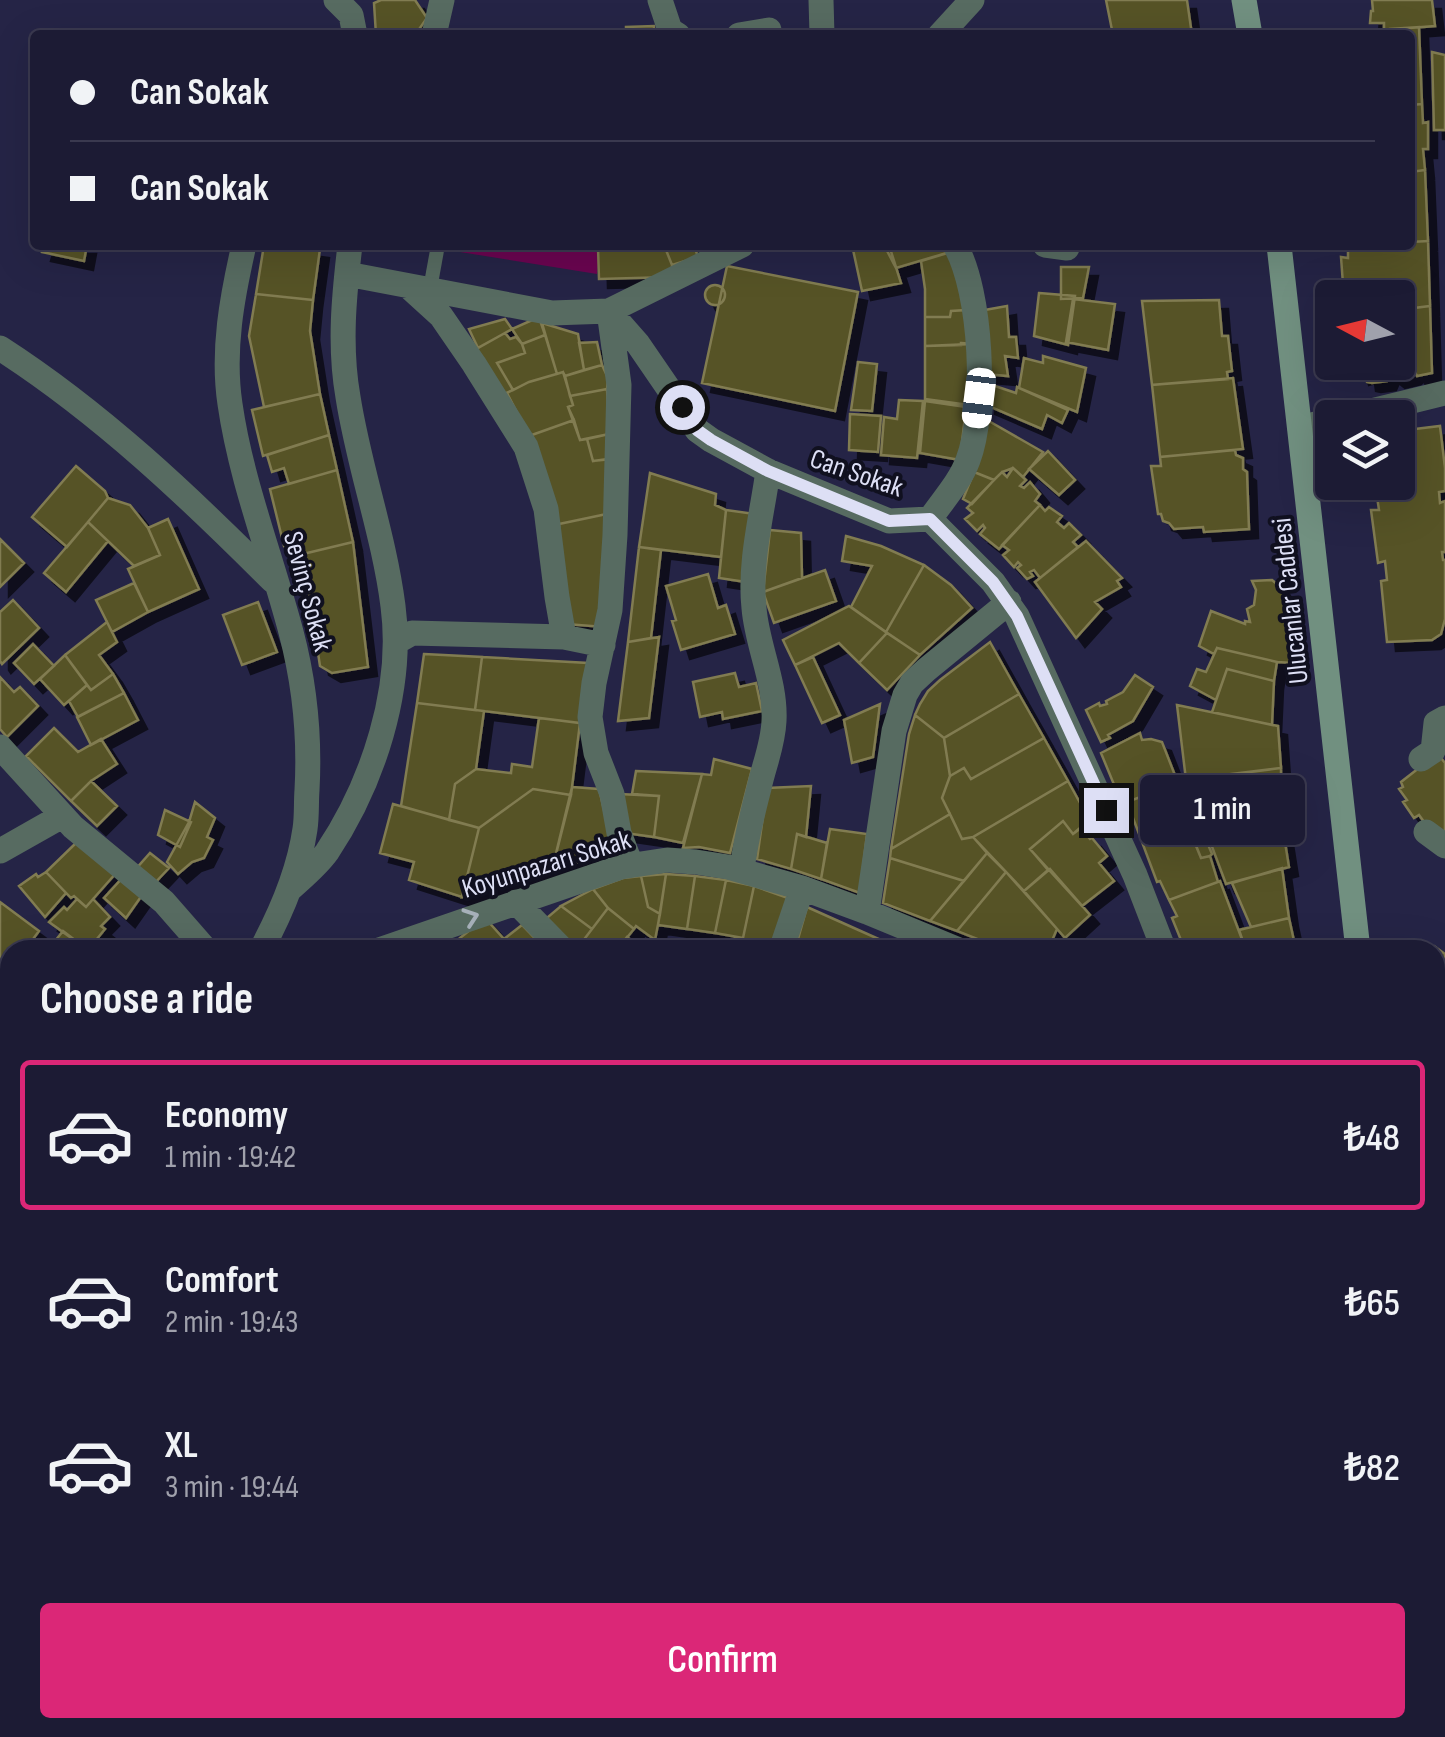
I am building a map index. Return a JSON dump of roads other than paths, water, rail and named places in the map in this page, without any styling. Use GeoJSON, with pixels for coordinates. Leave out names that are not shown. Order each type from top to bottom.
{"type":"FeatureCollection","features":[{"type":"Feature","properties":{"kind":"main road"},"geometry":{"type":"LineString","coordinates":[[1244,0],[1249,30]]}},
{"type":"Feature","properties":{"kind":"main road","name":"Ulucanlar Caddesi"},"geometry":{"type":"LineString","coordinates":[[1280,250],[1357,940]]}},
{"type":"Feature","properties":{"kind":"street"},"geometry":{"type":"LineString","coordinates":[[435,30],[442,0]]}},
{"type":"Feature","properties":{"kind":"street"},"geometry":{"type":"LineString","coordinates":[[660,0],[670,30]]}},
{"type":"Feature","properties":{"kind":"street"},"geometry":{"type":"LineString","coordinates":[[822,0],[822,30]]}},
{"type":"Feature","properties":{"kind":"street"},"geometry":{"type":"LineString","coordinates":[[945,30],[972,0]]}},
{"type":"Feature","properties":{"kind":"street","name":"Sevinç Sokak"},"geometry":{"type":"LineString","coordinates":[[243,250],[228,334],[228,387],[241,455],[291,630],[308,731],[305,829],[289,890],[266,940]]}},
{"type":"Feature","properties":{"kind":"street"},"geometry":{"type":"LineString","coordinates":[[289,890],[326,854],[379,748],[388,712],[396,642],[394,607],[380,534],[348,396],[343,316],[349,250]]}},
{"type":"Feature","properties":{"kind":"street"},"geometry":{"type":"LineString","coordinates":[[347,274],[552,313],[609,311],[732,250]]}},
{"type":"Feature","properties":{"kind":"street"},"geometry":{"type":"LineString","coordinates":[[930,519],[960,478],[969,458],[979,398],[971,285],[958,250]]}},
{"type":"Feature","properties":{"kind":"street"},"geometry":{"type":"LineString","coordinates":[[418,287],[474,364],[526,448],[546,509],[564,637]]}},
{"type":"Feature","properties":{"kind":"street"},"geometry":{"type":"LineString","coordinates":[[609,311],[619,422],[610,610],[590,717],[596,753],[612,794],[618,833],[632,865]]}},
{"type":"Feature","properties":{"kind":"street","name":"Can Sokak"},"geometry":{"type":"LineString","coordinates":[[609,311],[638,344],[697,430],[729,452],[768,471],[889,521],[930,519],[993,582],[1009,602],[1033,648],[1160,940]]}},
{"type":"Feature","properties":{"kind":"street"},"geometry":{"type":"LineString","coordinates":[[0,348],[92,413],[276,584]]}},
{"type":"Feature","properties":{"kind":"street"},"geometry":{"type":"LineString","coordinates":[[1414,400],[1445,392]]}},
{"type":"Feature","properties":{"kind":"street"},"geometry":{"type":"LineString","coordinates":[[1300,428],[1315,424]]}},
{"type":"Feature","properties":{"kind":"street"},"geometry":{"type":"LineString","coordinates":[[742,870],[774,721],[769,675],[753,604],[753,577],[768,471]]}},
{"type":"Feature","properties":{"kind":"street"},"geometry":{"type":"LineString","coordinates":[[867,912],[894,731],[905,695],[926,670],[1009,602]]}},
{"type":"Feature","properties":{"kind":"street"},"geometry":{"type":"LineString","coordinates":[[396,642],[412,633],[564,637],[603,645]]}},
{"type":"Feature","properties":{"kind":"street"},"geometry":{"type":"LineString","coordinates":[[1421,759],[1432,751],[1436,723],[1445,718]]}},
{"type":"Feature","properties":{"kind":"street"},"geometry":{"type":"LineString","coordinates":[[0,747],[73,828],[164,902],[197,940]]}},
{"type":"Feature","properties":{"kind":"street"},"geometry":{"type":"LineString","coordinates":[[0,851],[62,816]]}},
{"type":"Feature","properties":{"kind":"street","name":"Koyunpazarı Sokak"},"geometry":{"type":"LineString","coordinates":[[408,940],[632,865],[666,860],[742,870],[802,888],[936,940]]}},
{"type":"Feature","properties":{"kind":"street"},"geometry":{"type":"LineString","coordinates":[[784,940],[802,888]]}},
{"type":"Feature","properties":{"kind":"street"},"geometry":{"type":"LineString","coordinates":[[516,902],[545,940]]}},
{"type":"Feature","properties":{"kind":"street"},"geometry":{"type":"LineString","coordinates":[[516,902],[553,940]]}},
{"type":"Feature","properties":{"kind":"lane"},"geometry":{"type":"LineString","coordinates":[[418,287],[436,250]]}}]}
